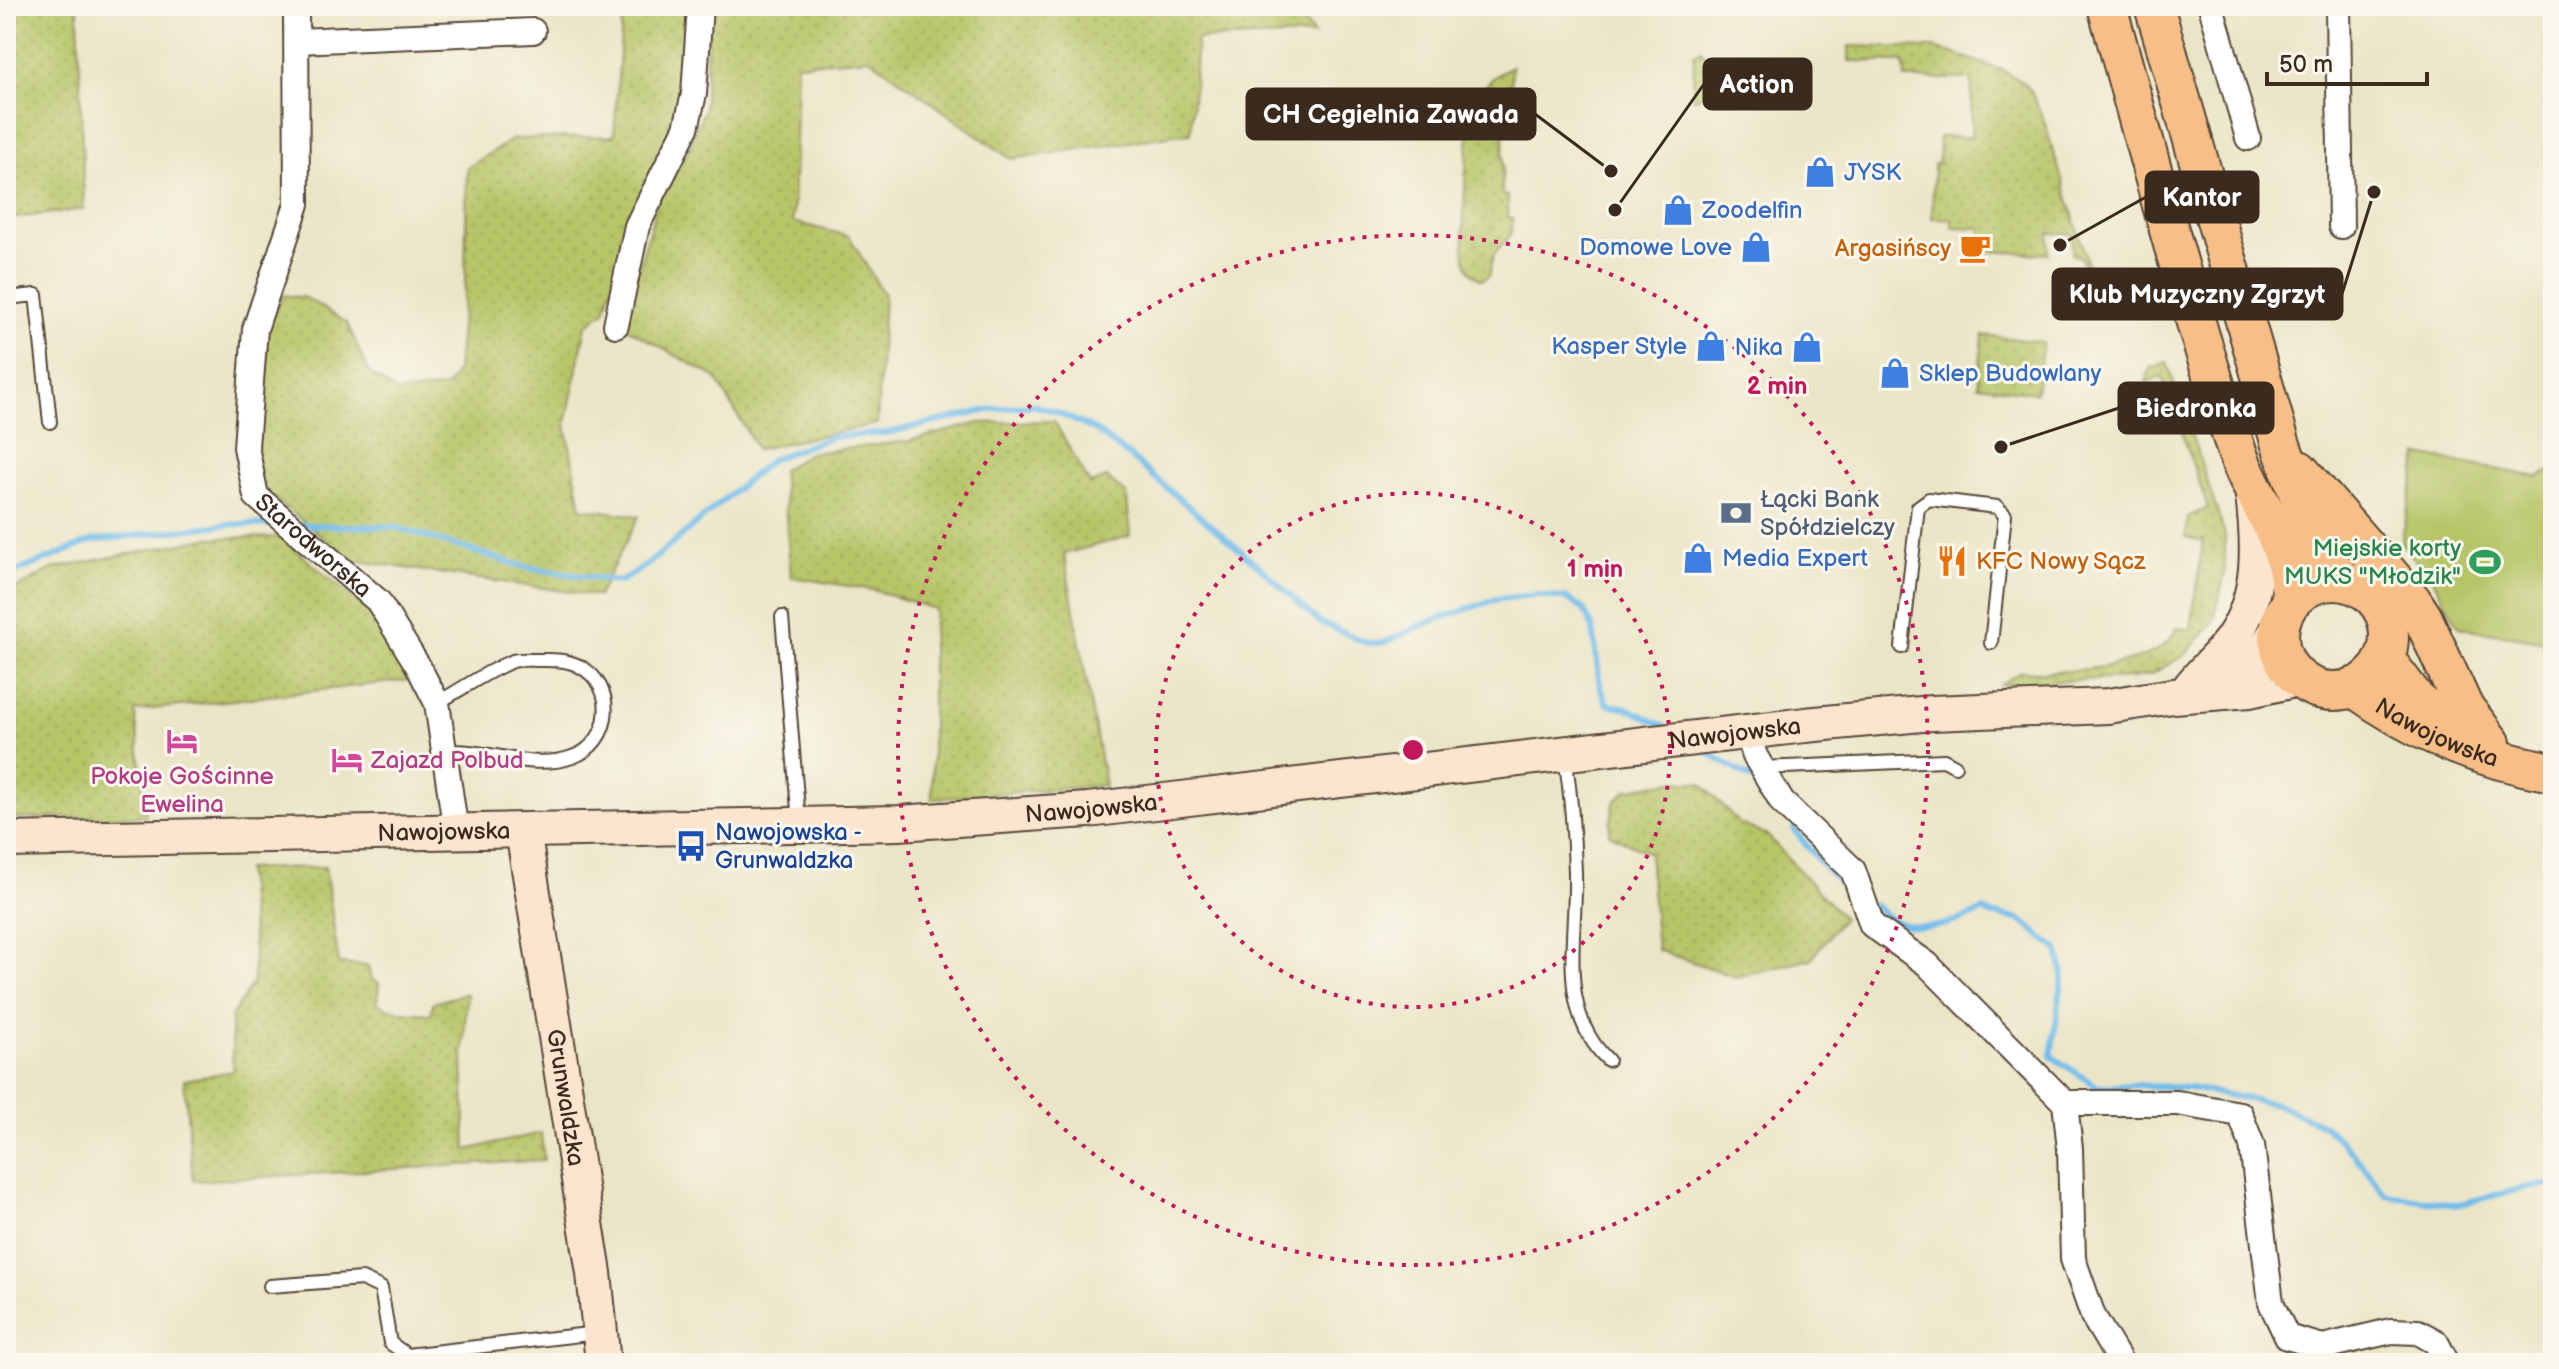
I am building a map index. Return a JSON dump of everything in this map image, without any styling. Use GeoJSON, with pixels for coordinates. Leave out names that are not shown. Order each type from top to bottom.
{"type":"FeatureCollection","features":[{"type":"Feature","properties":{"kind":"main road"},"geometry":{"type":"LineString","coordinates":[[2107,6],[2236,449],[2252,490],[2275,530],[2290,573],[2282,655],[2299,679],[2325,690],[2353,687],[2377,671],[2384,658],[2389,630],[2379,603],[2369,592],[2343,581],[2318,549],[2281,445],[2154,6]]}},
{"type":"Feature","properties":{"kind":"main road"},"geometry":{"type":"LineString","coordinates":[[2281,445],[2310,486],[2412,601],[2423,618],[2463,706],[2491,743]]}},
{"type":"Feature","properties":{"kind":"main road"},"geometry":{"type":"LineString","coordinates":[[2285,614],[2314,584],[2343,581]]}},
{"type":"Feature","properties":{"kind":"main road","name":"Nawojowska"},"geometry":{"type":"LineString","coordinates":[[2384,658],[2402,684],[2439,719],[2459,732],[2491,743],[2538,769]]}},
{"type":"Feature","properties":{"kind":"main road","name":"Nawojowska"},"geometry":{"type":"LineString","coordinates":[[2353,687],[2389,712],[2444,742],[2476,754],[2538,769]]}},
{"type":"Feature","properties":{"kind":"street","name":"Starodworska"},"geometry":{"type":"LineString","coordinates":[[296,6],[297,204],[255,329],[246,447],[256,496],[378,601],[437,703],[456,832]]}},
{"type":"Feature","properties":{"kind":"street"},"geometry":{"type":"LineString","coordinates":[[616,325],[637,226],[689,117],[694,94],[700,6]]}},
{"type":"Feature","properties":{"kind":"street"},"geometry":{"type":"LineString","coordinates":[[2211,6],[2248,138]]}},
{"type":"Feature","properties":{"kind":"street"},"geometry":{"type":"LineString","coordinates":[[2338,6],[2341,226]]}},
{"type":"Feature","properties":{"kind":"street"},"geometry":{"type":"LineString","coordinates":[[297,41],[533,31]]}},
{"type":"Feature","properties":{"kind":"street"},"geometry":{"type":"LineString","coordinates":[[2182,691],[2227,646],[2246,613],[2254,587],[2258,555],[2252,490]]}},
{"type":"Feature","properties":{"kind":"street","name":"Nawojowska"},"geometry":{"type":"LineString","coordinates":[[6,840],[899,823],[1088,810],[1640,744],[1932,713],[2108,706],[2182,691],[2252,662],[2270,645],[2285,614]]}},
{"type":"Feature","properties":{"kind":"street","name":"Nawojowska"},"geometry":{"type":"LineString","coordinates":[[2182,691],[2250,690],[2299,679]]}},
{"type":"Feature","properties":{"kind":"street"},"geometry":{"type":"LineString","coordinates":[[1747,732],[1755,756],[1782,802],[1853,870],[1872,925],[1927,964],[2065,1103],[2070,1149],[2073,1259],[2093,1316],[2121,1363]]}},
{"type":"Feature","properties":{"kind":"street","name":"Grunwaldzka"},"geometry":{"type":"LineString","coordinates":[[523,831],[594,1273],[601,1348]]}},
{"type":"Feature","properties":{"kind":"street"},"geometry":{"type":"LineString","coordinates":[[2065,1103],[2177,1103],[2240,1114],[2252,1145],[2271,1303],[2287,1337],[2323,1347],[2391,1331],[2418,1332],[2436,1342],[2447,1363]]}},
{"type":"Feature","properties":{"kind":"lane"},"geometry":{"type":"LineString","coordinates":[[6,298],[36,295],[50,422]]}},
{"type":"Feature","properties":{"kind":"lane"},"geometry":{"type":"LineString","coordinates":[[1902,647],[1918,507],[1929,499],[1997,507],[2005,515],[1991,643]]}},
{"type":"Feature","properties":{"kind":"lane"},"geometry":{"type":"LineString","coordinates":[[782,617],[799,825]]}},
{"type":"Feature","properties":{"kind":"lane"},"geometry":{"type":"LineString","coordinates":[[437,703],[514,660],[556,660],[581,666],[599,684],[604,697],[605,722],[600,735],[582,753],[570,758],[512,761],[491,754],[444,752]]}},
{"type":"Feature","properties":{"kind":"lane"},"geometry":{"type":"LineString","coordinates":[[1564,753],[1575,874],[1574,989],[1581,1024],[1593,1046],[1608,1060]]}},
{"type":"Feature","properties":{"kind":"lane"},"geometry":{"type":"LineString","coordinates":[[1762,768],[1944,760],[1955,766]]}},
{"type":"Feature","properties":{"kind":"lane"},"geometry":{"type":"LineString","coordinates":[[270,1286],[362,1279],[381,1288],[390,1343],[404,1359],[601,1348]]}},
{"type":"Feature","properties":{"kind":"green space"},"geometry":{"type":"Polygon","coordinates":[[[6,6],[78,6],[84,209],[6,219],[6,6]]]}},
{"type":"Feature","properties":{"kind":"green space"},"geometry":{"type":"Polygon","coordinates":[[[623,6],[691,6],[684,102],[669,146],[637,203],[605,311],[586,325],[566,424],[581,508],[639,516],[598,596],[351,560],[263,489],[253,445],[260,349],[270,319],[283,295],[306,298],[347,323],[369,373],[398,393],[447,387],[457,370],[465,281],[467,168],[513,139],[614,136],[623,6]]]}},
{"type":"Feature","properties":{"kind":"green space"},"geometry":{"type":"Polygon","coordinates":[[[709,6],[1294,6],[1314,35],[1197,39],[1191,133],[1011,159],[869,58],[797,64],[793,222],[849,236],[884,295],[877,424],[757,449],[716,378],[625,327],[659,198],[687,153],[704,110],[709,6]]]}},
{"type":"Feature","properties":{"kind":"green space"},"geometry":{"type":"Polygon","coordinates":[[[1849,46],[1932,48],[2004,71],[2024,83],[2031,91],[2044,121],[2094,283],[2093,291],[2081,258],[2072,254],[2073,234],[2049,233],[2048,254],[1982,251],[1981,228],[1952,227],[1952,219],[1932,218],[1934,164],[1938,163],[1939,137],[1971,137],[1972,79],[1905,79],[1904,62],[1849,61],[1849,46]]]}},
{"type":"Feature","properties":{"kind":"green space"},"geometry":{"type":"Polygon","coordinates":[[[1701,50],[1711,70],[1709,85],[1693,99],[1694,54],[1701,50]]]}},
{"type":"Feature","properties":{"kind":"green space"},"geometry":{"type":"Polygon","coordinates":[[[1512,66],[1510,127],[1504,127],[1502,195],[1508,196],[1508,217],[1513,218],[1512,226],[1509,236],[1494,255],[1489,276],[1482,280],[1470,271],[1464,250],[1465,184],[1471,118],[1477,99],[1485,88],[1494,77],[1512,66]]]}},
{"type":"Feature","properties":{"kind":"green space"},"geometry":{"type":"Polygon","coordinates":[[[1983,335],[2043,342],[2036,393],[1978,385],[1983,335]]]}},
{"type":"Feature","properties":{"kind":"green space"},"geometry":{"type":"Polygon","coordinates":[[[2167,362],[2225,535],[2225,573],[2214,621],[2185,655],[2152,674],[2132,678],[2001,684],[2021,671],[2083,670],[2131,660],[2152,652],[2168,641],[2176,628],[2191,629],[2203,541],[2186,537],[2188,517],[2208,508],[2162,377],[2146,382],[2150,368],[2167,362]]]}},
{"type":"Feature","properties":{"kind":"green space"},"geometry":{"type":"Polygon","coordinates":[[[1054,421],[1090,484],[1107,478],[1127,495],[1130,536],[1064,554],[1105,785],[932,799],[932,642],[935,609],[873,590],[791,577],[782,470],[810,453],[909,441],[979,423],[1054,421]]]}},
{"type":"Feature","properties":{"kind":"green space","name":"Miejskie korty MUKS \"Młodzik\""},"geometry":{"type":"Polygon","coordinates":[[[2419,455],[2538,477],[2553,470],[2553,643],[2459,627],[2433,580],[2401,543],[2419,455]]]}},
{"type":"Feature","properties":{"kind":"green space"},"geometry":{"type":"Polygon","coordinates":[[[280,537],[372,614],[411,680],[135,711],[146,816],[6,819],[6,594],[52,569],[207,538],[280,537]]]}},
{"type":"Feature","properties":{"kind":"green space"},"geometry":{"type":"Polygon","coordinates":[[[1673,781],[1701,783],[1740,824],[1767,835],[1843,918],[1811,959],[1736,977],[1657,950],[1649,853],[1609,834],[1614,802],[1627,790],[1673,781]]]}},
{"type":"Feature","properties":{"kind":"green space"},"geometry":{"type":"Polygon","coordinates":[[[325,867],[339,964],[368,966],[371,979],[379,983],[377,1003],[396,1011],[431,1014],[433,1003],[467,993],[463,1055],[466,1150],[541,1133],[544,1160],[193,1181],[184,1080],[233,1071],[231,1017],[253,982],[254,948],[246,869],[325,867]]]}},
{"type":"Feature","properties":{"kind":"waterway"},"geometry":{"type":"LineString","coordinates":[[302,525],[395,527],[525,567],[620,582],[647,565],[772,459],[832,437],[887,433],[988,410],[1033,405],[1095,430],[1261,568],[1319,622],[1367,643],[1383,643],[1427,623],[1497,599],[1536,595],[1568,599],[1583,609],[1593,628],[1600,686],[1607,704],[1627,708],[1665,727]]}},
{"type":"Feature","properties":{"kind":"waterway"},"geometry":{"type":"LineString","coordinates":[[6,576],[91,541],[230,524],[279,525]]}},
{"type":"Feature","properties":{"kind":"waterway"},"geometry":{"type":"LineString","coordinates":[[1705,751],[1754,780],[1762,789]]}},
{"type":"Feature","properties":{"kind":"waterway"},"geometry":{"type":"LineString","coordinates":[[1794,829],[1828,870],[1852,890]]}},
{"type":"Feature","properties":{"kind":"waterway"},"geometry":{"type":"LineString","coordinates":[[1875,905],[1899,923],[1927,927],[1956,921],[1984,910],[2019,919],[2058,950],[2063,975],[2051,1056],[2098,1087],[2135,1085],[2190,1088],[2276,1104],[2325,1126],[2352,1152],[2386,1195],[2455,1205],[2529,1187],[2553,1185]]}},
{"type":"Feature","properties":{"kind":"place","name":"CH Cegielnia Zawada"},"geometry":{"type":"Point","coordinates":[1611,171]}},
{"type":"Feature","properties":{"kind":"place","name":"JYSK"},"geometry":{"type":"Point","coordinates":[1820,172]}},
{"type":"Feature","properties":{"kind":"place","name":"Klub Muzyczny Zgrzyt"},"geometry":{"type":"Point","coordinates":[2374,192]}},
{"type":"Feature","properties":{"kind":"place","name":"Action"},"geometry":{"type":"Point","coordinates":[1615,210]}},
{"type":"Feature","properties":{"kind":"place","name":"Zoodelfin"},"geometry":{"type":"Point","coordinates":[1678,210]}},
{"type":"Feature","properties":{"kind":"place","name":"Kantor"},"geometry":{"type":"Point","coordinates":[2060,245]}},
{"type":"Feature","properties":{"kind":"place","name":"Domowe Love"},"geometry":{"type":"Point","coordinates":[1756,247]}},
{"type":"Feature","properties":{"kind":"place","name":"Argasińscy"},"geometry":{"type":"Point","coordinates":[1975,248]}},
{"type":"Feature","properties":{"kind":"place","name":"Kasper Style"},"geometry":{"type":"Point","coordinates":[1711,346]}},
{"type":"Feature","properties":{"kind":"place","name":"Nika"},"geometry":{"type":"Point","coordinates":[1807,347]}},
{"type":"Feature","properties":{"kind":"place","name":"Sklep Budowlany"},"geometry":{"type":"Point","coordinates":[1895,373]}},
{"type":"Feature","properties":{"kind":"place","name":"Biedronka"},"geometry":{"type":"Point","coordinates":[2001,447]}},
{"type":"Feature","properties":{"kind":"place","name":"Łącki Bank Spółdzielczy"},"geometry":{"type":"Point","coordinates":[1736,513]}},
{"type":"Feature","properties":{"kind":"place","name":"Media Expert"},"geometry":{"type":"Point","coordinates":[1698,558]}},
{"type":"Feature","properties":{"kind":"place","name":"KFC Nowy Sącz"},"geometry":{"type":"Point","coordinates":[1952,561]}},
{"type":"Feature","properties":{"kind":"place","name":"Miejskie korty MUKS \"Młodzik\""},"geometry":{"type":"Point","coordinates":[2485,562]}},
{"type":"Feature","properties":{"kind":"place","name":"Pokoje Gościnne Ewelina"},"geometry":{"type":"Point","coordinates":[182,741]}},
{"type":"Feature","properties":{"kind":"place","name":"Zajazd Polbud"},"geometry":{"type":"Point","coordinates":[347,760]}},
{"type":"Feature","properties":{"kind":"place","name":"Nawojowska - Grunwaldzka"},"geometry":{"type":"Point","coordinates":[691,846]}}]}
